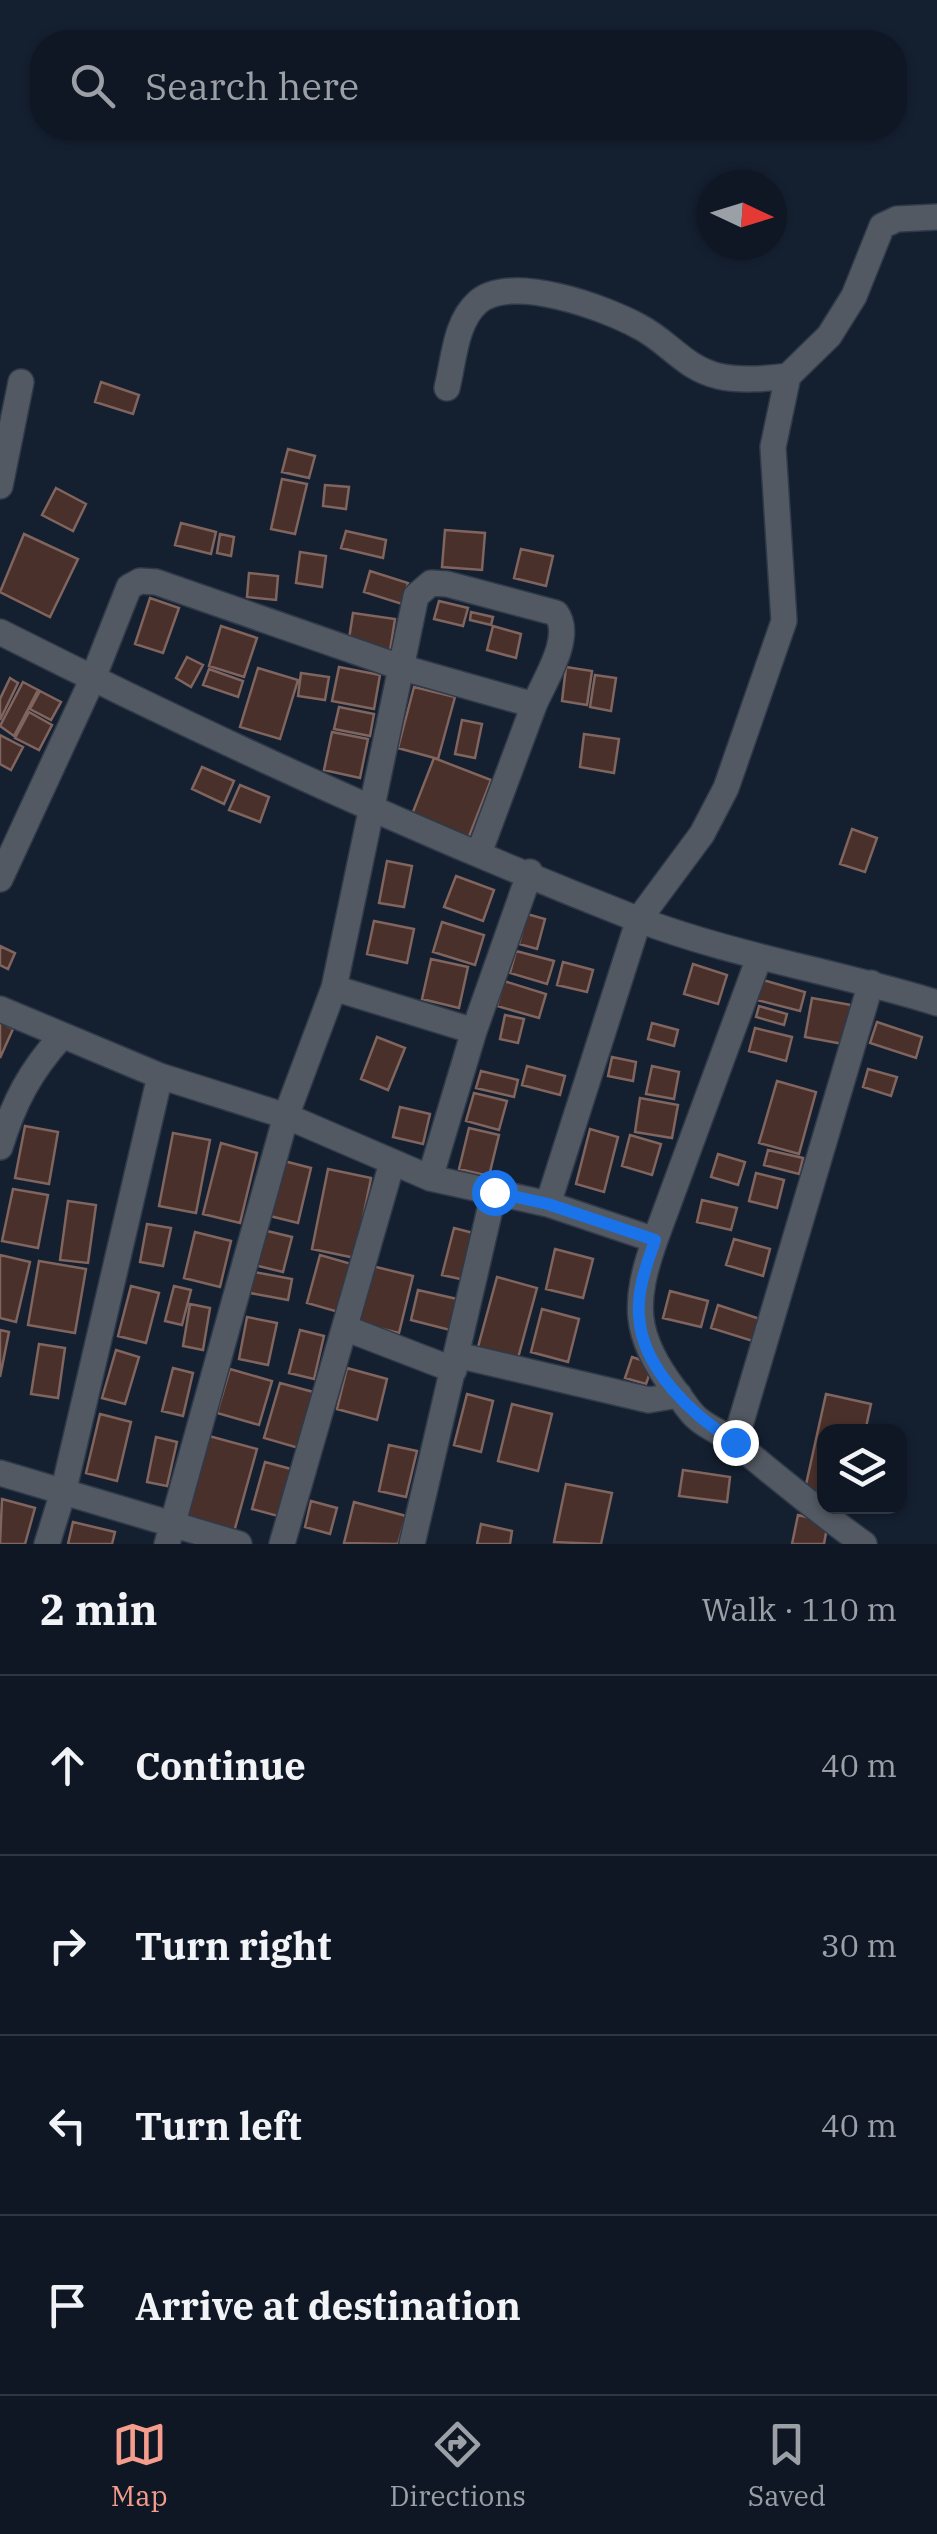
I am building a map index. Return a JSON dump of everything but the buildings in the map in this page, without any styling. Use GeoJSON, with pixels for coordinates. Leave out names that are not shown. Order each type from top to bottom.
{"type":"FeatureCollection","features":[{"type":"Feature","properties":{"kind":"street"},"geometry":{"type":"LineString","coordinates":[[548,1204],[639,919],[702,834],[726,788],[784,622],[772,446],[788,376],[830,336],[854,296],[882,226],[897,219],[937,216]]}},
{"type":"Feature","properties":{"kind":"street"},"geometry":{"type":"LineString","coordinates":[[446,388],[458,335],[478,302],[509,289],[551,294],[642,327],[677,358],[719,376],[788,376]]}},
{"type":"Feature","properties":{"kind":"street"},"geometry":{"type":"LineString","coordinates":[[0,486],[21,382]]}},
{"type":"Feature","properties":{"kind":"street"},"geometry":{"type":"LineString","coordinates":[[0,878],[92,678],[129,587],[140,582],[156,582],[400,667],[534,705]]}},
{"type":"Feature","properties":{"kind":"street"},"geometry":{"type":"LineString","coordinates":[[170,1533],[286,1116],[334,988],[416,596],[431,583],[556,612],[562,637],[479,853]]}},
{"type":"Feature","properties":{"kind":"street"},"geometry":{"type":"LineString","coordinates":[[0,632],[369,808],[639,919],[759,958],[871,983],[937,1003]]}},
{"type":"Feature","properties":{"kind":"street"},"geometry":{"type":"LineString","coordinates":[[430,1178],[474,1031],[530,872]]}},
{"type":"Feature","properties":{"kind":"street"},"geometry":{"type":"LineString","coordinates":[[759,958],[655,1240],[642,1279],[638,1316],[644,1342],[696,1418],[735,1442],[792,1493],[864,1544]]}},
{"type":"Feature","properties":{"kind":"street"},"geometry":{"type":"LineString","coordinates":[[735,1442],[871,983]]}},
{"type":"Feature","properties":{"kind":"street"},"geometry":{"type":"LineString","coordinates":[[334,988],[474,1031]]}},
{"type":"Feature","properties":{"kind":"street"},"geometry":{"type":"LineString","coordinates":[[0,1009],[160,1076],[286,1116],[430,1178],[548,1204],[655,1240]]}},
{"type":"Feature","properties":{"kind":"street"},"geometry":{"type":"LineString","coordinates":[[0,1147],[15,1100],[32,1068],[62,1036]]}},
{"type":"Feature","properties":{"kind":"street"},"geometry":{"type":"LineString","coordinates":[[46,1544],[64,1489],[160,1076]]}},
{"type":"Feature","properties":{"kind":"street"},"geometry":{"type":"LineString","coordinates":[[282,1544],[392,1164]]}},
{"type":"Feature","properties":{"kind":"street"},"geometry":{"type":"LineString","coordinates":[[412,1544],[494,1192]]}},
{"type":"Feature","properties":{"kind":"street"},"geometry":{"type":"LineString","coordinates":[[344,1328],[456,1363],[649,1400],[678,1395]]}},
{"type":"Feature","properties":{"kind":"street"},"geometry":{"type":"LineString","coordinates":[[0,1472],[64,1489],[170,1533],[239,1544]]}},
{"type":"Feature","properties":{"kind":"route"},"geometry":{"type":"LineString","coordinates":[[494,1192],[548,1204],[655,1240],[642,1279],[638,1316],[644,1342],[696,1418],[735,1442]]}}]}
